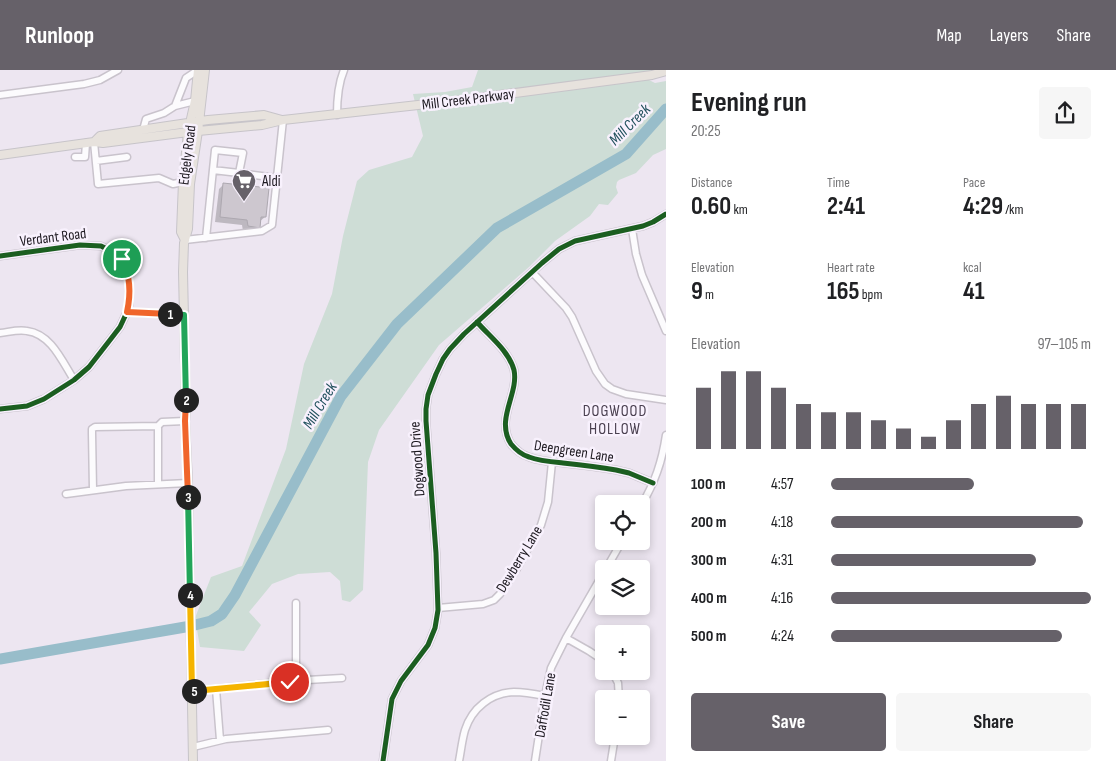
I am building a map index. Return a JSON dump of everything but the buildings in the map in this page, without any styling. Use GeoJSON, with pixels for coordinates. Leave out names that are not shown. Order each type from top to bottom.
{"type":"FeatureCollection","features":[{"type":"Feature","properties":{"kind":"main road","name":"Edgely Road"},"geometry":{"type":"LineString","coordinates":[[193,761],[183,272],[184,240],[188,229],[190,184],[198,131],[195,122],[195,101],[198,70]]}},
{"type":"Feature","properties":{"kind":"main road","name":"Edgely Road"},"geometry":{"type":"LineString","coordinates":[[184,240],[181,232],[188,132],[195,122],[205,70]]}},
{"type":"Feature","properties":{"kind":"main road","name":"Mill Creek Parkway"},"geometry":{"type":"LineString","coordinates":[[90,143],[103,144],[188,132],[262,125],[283,120],[337,115],[652,75],[666,71]]}},
{"type":"Feature","properties":{"kind":"main road","name":"Mill Creek Parkway"},"geometry":{"type":"LineString","coordinates":[[652,75],[666,76]]}},
{"type":"Feature","properties":{"kind":"main road","name":"Mill Creek Parkway"},"geometry":{"type":"LineString","coordinates":[[90,143],[100,136],[195,122],[264,115],[283,120]]}},
{"type":"Feature","properties":{"kind":"main road"},"geometry":{"type":"LineString","coordinates":[[0,155],[90,143]]}},
{"type":"Feature","properties":{"kind":"street"},"geometry":{"type":"LineString","coordinates":[[0,95],[84,84],[100,80],[118,70]]}},
{"type":"Feature","properties":{"kind":"street"},"geometry":{"type":"LineString","coordinates":[[175,106],[186,78],[198,70]]}},
{"type":"Feature","properties":{"kind":"street"},"geometry":{"type":"LineString","coordinates":[[337,115],[341,77],[344,70]]}},
{"type":"Feature","properties":{"kind":"street"},"geometry":{"type":"LineString","coordinates":[[143,130],[146,119],[164,114],[175,106],[195,101]]}},
{"type":"Feature","properties":{"kind":"street"},"geometry":{"type":"LineString","coordinates":[[164,114],[164,127]]}},
{"type":"Feature","properties":{"kind":"street"},"geometry":{"type":"LineString","coordinates":[[184,240],[262,231],[272,225],[283,120]]}},
{"type":"Feature","properties":{"kind":"street"},"geometry":{"type":"LineString","coordinates":[[75,157],[85,157],[90,143]]}},
{"type":"Feature","properties":{"kind":"street"},"geometry":{"type":"LineString","coordinates":[[90,143],[96,161],[98,184],[159,178],[173,184],[183,182]]}},
{"type":"Feature","properties":{"kind":"street"},"geometry":{"type":"LineString","coordinates":[[206,238],[215,150],[242,153],[240,174]]}},
{"type":"Feature","properties":{"kind":"street"},"geometry":{"type":"LineString","coordinates":[[96,161],[127,157]]}},
{"type":"Feature","properties":{"kind":"street"},"geometry":{"type":"LineString","coordinates":[[213,170],[277,178]]}},
{"type":"Feature","properties":{"kind":"street","name":"Dogwood Drive"},"geometry":{"type":"LineString","coordinates":[[383,761],[392,699],[401,681],[428,645],[436,628],[438,608],[436,553],[426,409],[431,386],[443,359],[450,349],[477,322],[559,249],[575,240],[632,230],[653,222],[666,214]]}},
{"type":"Feature","properties":{"kind":"street"},"geometry":{"type":"LineString","coordinates":[[632,230],[642,275],[666,331]]}},
{"type":"Feature","properties":{"kind":"street","name":"Verdant Road"},"geometry":{"type":"LineString","coordinates":[[0,256],[80,245],[107,248],[122,259],[128,275],[129,305],[120,327],[95,361],[74,380],[44,399],[27,406],[0,410]]}},
{"type":"Feature","properties":{"kind":"street"},"geometry":{"type":"LineString","coordinates":[[532,272],[572,317],[596,371],[605,384],[612,389],[626,394],[666,400]]}},
{"type":"Feature","properties":{"kind":"street"},"geometry":{"type":"LineString","coordinates":[[127,312],[184,315]]}},
{"type":"Feature","properties":{"kind":"street","name":"Deepgreen Lane"},"geometry":{"type":"LineString","coordinates":[[477,322],[509,358],[514,371],[514,383],[505,430],[509,441],[518,452],[527,457],[552,462],[616,470],[653,483]]}},
{"type":"Feature","properties":{"kind":"street"},"geometry":{"type":"LineString","coordinates":[[0,333],[26,330],[42,336],[50,342],[74,380]]}},
{"type":"Feature","properties":{"kind":"street"},"geometry":{"type":"LineString","coordinates":[[92,490],[92,429],[95,427],[158,426],[162,422],[185,421]]}},
{"type":"Feature","properties":{"kind":"street"},"geometry":{"type":"LineString","coordinates":[[158,426],[158,484]]}},
{"type":"Feature","properties":{"kind":"street"},"geometry":{"type":"LineString","coordinates":[[647,495],[660,466],[666,435]]}},
{"type":"Feature","properties":{"kind":"street","name":"Dewberry Lane"},"geometry":{"type":"LineString","coordinates":[[438,608],[483,604],[494,600],[500,594],[516,570],[540,526],[548,502],[552,462]]}},
{"type":"Feature","properties":{"kind":"street"},"geometry":{"type":"LineString","coordinates":[[66,494],[126,486],[188,483]]}},
{"type":"Feature","properties":{"kind":"street","name":"Daffodil Lane"},"geometry":{"type":"LineString","coordinates":[[535,761],[551,668],[595,588]]}},
{"type":"Feature","properties":{"kind":"street"},"geometry":{"type":"LineString","coordinates":[[290,682],[296,673],[296,603]]}},
{"type":"Feature","properties":{"kind":"street"},"geometry":{"type":"LineString","coordinates":[[566,638],[595,654]]}},
{"type":"Feature","properties":{"kind":"street"},"geometry":{"type":"LineString","coordinates":[[192,691],[342,678]]}},
{"type":"Feature","properties":{"kind":"street"},"geometry":{"type":"LineString","coordinates":[[216,689],[220,740]]}},
{"type":"Feature","properties":{"kind":"street"},"geometry":{"type":"LineString","coordinates":[[459,761],[466,728],[470,719],[482,704],[496,696],[509,693],[545,696]]}},
{"type":"Feature","properties":{"kind":"street"},"geometry":{"type":"LineString","coordinates":[[193,747],[220,740],[328,730]]}},
{"type":"Feature","properties":{"kind":"street"},"geometry":{"type":"LineString","coordinates":[[611,761],[614,745]]}},
{"type":"Feature","properties":{"kind":"shaded area"},"geometry":{"type":"Polygon","coordinates":[[[478,70],[658,70],[645,78],[655,83],[666,81],[666,149],[653,155],[636,173],[619,180],[616,187],[618,193],[608,205],[599,204],[590,216],[555,241],[529,267],[439,345],[379,430],[368,462],[363,590],[350,602],[342,600],[340,581],[330,572],[298,574],[272,584],[249,612],[261,625],[244,651],[200,647],[195,618],[211,577],[242,566],[286,449],[304,364],[332,294],[343,236],[357,181],[369,170],[412,157],[423,136],[413,94],[445,92],[472,87],[478,70]]]}},
{"type":"Feature","properties":{"kind":"waterway","name":"Mill Creek"},"geometry":{"type":"LineString","coordinates":[[0,659],[191,626],[211,621],[222,614],[235,595],[341,396],[397,324],[497,228],[626,154],[666,109]]}},
{"type":"Feature","properties":{"kind":"cycle path"},"geometry":{"type":"LineString","coordinates":[[383,761],[392,699],[401,681],[428,645],[435,628],[438,610],[426,409],[428,395],[443,359],[464,334],[559,249],[575,241],[643,226],[666,214]]}},
{"type":"Feature","properties":{"kind":"cycle path"},"geometry":{"type":"LineString","coordinates":[[0,256],[80,245],[101,246],[117,254],[122,259],[128,275],[129,287],[129,305],[120,327],[89,367],[74,380],[44,399],[27,406],[0,409]]}},
{"type":"Feature","properties":{"kind":"cycle path"},"geometry":{"type":"LineString","coordinates":[[477,322],[508,356],[514,370],[515,379],[505,425],[511,444],[517,450],[524,455],[550,462],[590,466],[629,473],[653,483]]}},
{"type":"Feature","properties":{"kind":"place","name":"Aldi"},"geometry":{"type":"Point","coordinates":[244,202]}},
{"type":"Feature","properties":{"kind":"district","name":"DOGWOOD HOLLOW"},"geometry":{"type":"Point","coordinates":[615,419]}},
{"type":"Feature","properties":{"kind":"route"},"geometry":{"type":"LineString","coordinates":[[122,259],[128,275],[129,305],[127,312],[184,315],[192,691],[290,682]]}}]}
